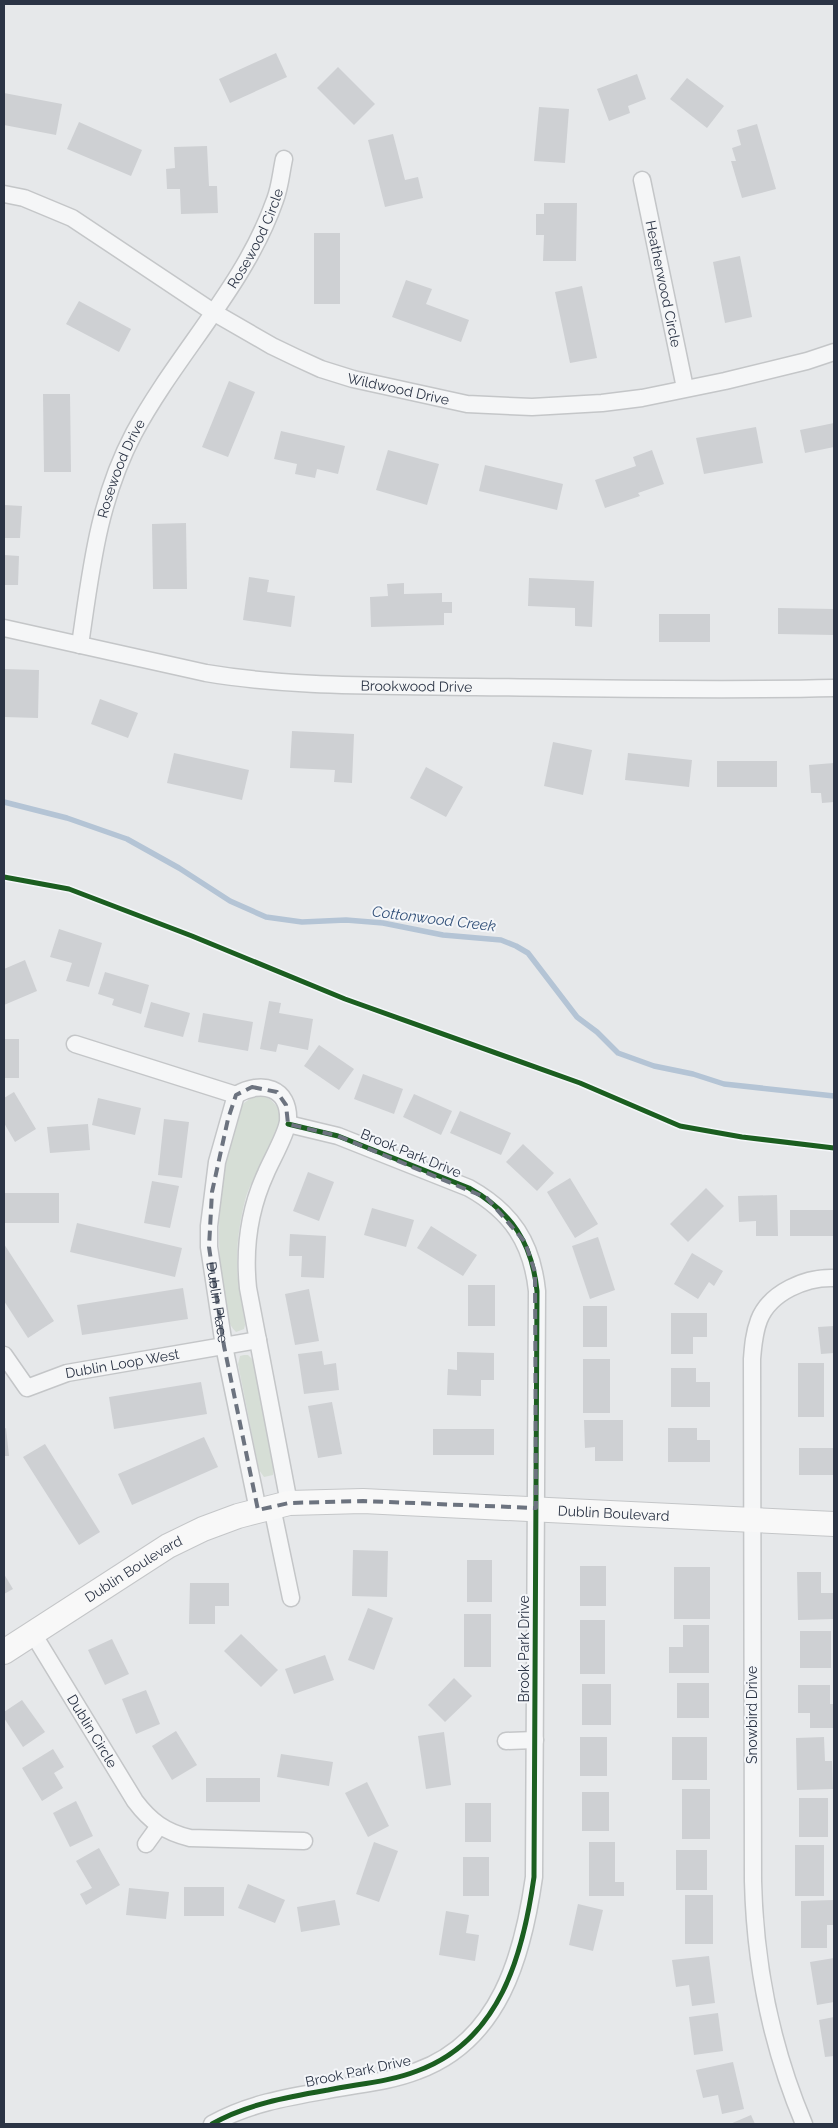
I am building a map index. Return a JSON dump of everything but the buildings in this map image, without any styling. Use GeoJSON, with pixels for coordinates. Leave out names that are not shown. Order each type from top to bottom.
{"type":"FeatureCollection","features":[{"type":"Feature","properties":{"kind":"main road","name":"Dublin Boulevard"},"geometry":{"type":"LineString","coordinates":[[4,1652],[32,1632],[168,1546],[224,1521],[273,1507],[363,1501],[834,1524]]}},
{"type":"Feature","properties":{"kind":"street","name":"Rosewood Circle"},"geometry":{"type":"LineString","coordinates":[[213,312],[249,259],[276,199],[284,159]]}},
{"type":"Feature","properties":{"kind":"street","name":"Heatherwood Circle"},"geometry":{"type":"LineString","coordinates":[[642,180],[685,388]]}},
{"type":"Feature","properties":{"kind":"street","name":"Wildwood Drive"},"geometry":{"type":"LineString","coordinates":[[4,194],[24,198],[72,218],[213,312],[272,346],[321,369],[384,387],[467,404],[532,407],[642,398],[685,388],[734,380],[834,352]]}},
{"type":"Feature","properties":{"kind":"street","name":"Rosewood Drive"},"geometry":{"type":"LineString","coordinates":[[80,644],[101,515],[114,480],[138,426],[213,312]]}},
{"type":"Feature","properties":{"kind":"street","name":"Brookwood Drive"},"geometry":{"type":"LineString","coordinates":[[4,628],[176,667],[234,678],[334,685],[730,690],[834,688]]}},
{"type":"Feature","properties":{"kind":"street"},"geometry":{"type":"LineString","coordinates":[[75,1044],[236,1095],[252,1087],[264,1086],[271,1088],[281,1096],[286,1105],[288,1124],[258,1193],[248,1235],[246,1272],[258,1340],[273,1507],[291,1598]]}},
{"type":"Feature","properties":{"kind":"street","name":"Dublin Place"},"geometry":{"type":"LineString","coordinates":[[236,1095],[217,1162],[209,1226],[211,1269],[224,1346],[273,1507]]}},
{"type":"Feature","properties":{"kind":"street","name":"Brook Park Drive"},"geometry":{"type":"LineString","coordinates":[[212,2124],[241,2110],[265,2103],[396,2078],[420,2070],[441,2059],[465,2042],[484,2023],[500,1998],[517,1960],[529,1916],[534,1877],[537,1291],[535,1272],[525,1242],[513,1223],[487,1198],[469,1188],[338,1136],[288,1124]]}},
{"type":"Feature","properties":{"kind":"street","name":"Snowbird Drive"},"geometry":{"type":"LineString","coordinates":[[804,2124],[788,2086],[771,2026],[761,1977],[754,1923],[752,1861],[752,1359],[754,1339],[766,1298],[807,1281],[834,1278]]}},
{"type":"Feature","properties":{"kind":"street","name":"Dublin Loop West"},"geometry":{"type":"LineString","coordinates":[[4,1355],[27,1388],[67,1373],[258,1340]]}},
{"type":"Feature","properties":{"kind":"street","name":"Dublin Circle"},"geometry":{"type":"LineString","coordinates":[[32,1632],[135,1801],[146,1816],[159,1826],[172,1834],[190,1838],[304,1841]]}},
{"type":"Feature","properties":{"kind":"street"},"geometry":{"type":"LineString","coordinates":[[506,1741],[535,1740]]}},
{"type":"Feature","properties":{"kind":"street"},"geometry":{"type":"LineString","coordinates":[[146,1844],[159,1826]]}},
{"type":"Feature","properties":{"kind":"highlighted area"},"geometry":{"type":"Polygon","coordinates":[[[252,1087],[277,1092],[286,1105],[288,1124],[338,1136],[487,1198],[525,1242],[535,1272],[536,1508],[363,1501],[289,1503],[258,1510],[224,1346],[209,1247],[212,1192],[228,1119],[236,1095],[252,1087]]]}},
{"type":"Feature","properties":{"kind":"shaded area"},"geometry":{"type":"Polygon","coordinates":[[[261,1095],[274,1103],[280,1116],[276,1133],[249,1188],[241,1217],[237,1248],[237,1269],[245,1325],[244,1329],[236,1332],[228,1317],[220,1259],[219,1219],[223,1179],[237,1115],[244,1103],[261,1095]]]}},
{"type":"Feature","properties":{"kind":"shaded area"},"geometry":{"type":"Polygon","coordinates":[[[248,1355],[253,1360],[274,1465],[273,1475],[264,1477],[259,1470],[238,1364],[240,1356],[248,1355]]]}},
{"type":"Feature","properties":{"kind":"waterway","name":"Cottonwood Creek"},"geometry":{"type":"LineString","coordinates":[[4,802],[67,818],[127,839],[179,868],[230,901],[266,917],[302,922],[346,920],[383,923],[443,935],[501,940],[528,953],[577,1017],[597,1032],[618,1053],[654,1066],[693,1074],[724,1084],[834,1096]]}},
{"type":"Feature","properties":{"kind":"cycle path"},"geometry":{"type":"LineString","coordinates":[[4,877],[69,889],[192,936],[345,999],[580,1083],[680,1126],[742,1137],[834,1148]]}},
{"type":"Feature","properties":{"kind":"cycle path"},"geometry":{"type":"LineString","coordinates":[[212,2124],[239,2111],[268,2102],[406,2075],[445,2057],[469,2039],[488,2017],[514,1965],[523,1936],[534,1877],[537,1291],[530,1258],[525,1244],[508,1218],[497,1207],[469,1188],[338,1136],[288,1124]]}}]}
